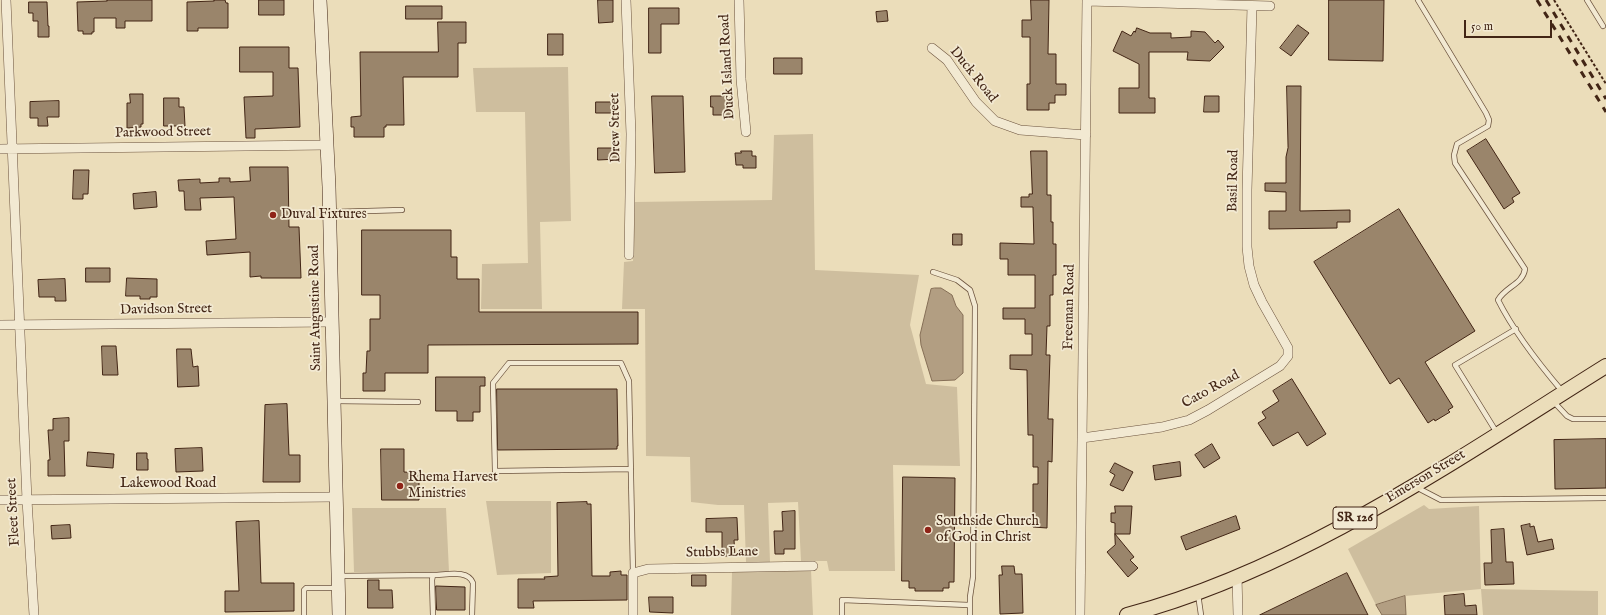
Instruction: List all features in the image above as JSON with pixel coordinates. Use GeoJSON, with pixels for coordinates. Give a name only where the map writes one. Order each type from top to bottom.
{"type":"FeatureCollection","features":[{"type":"Feature","properties":{"kind":"main road","name":"Saint Augustine Road"},"geometry":{"type":"LineString","coordinates":[[320,0],[330,212],[339,615]]}},
{"type":"Feature","properties":{"kind":"main road","name":"Emerson Street"},"geometry":{"type":"LineString","coordinates":[[1127,615],[1197,592],[1237,576],[1312,542],[1413,486],[1606,366]]}},
{"type":"Feature","properties":{"kind":"street","name":"Fleet Street"},"geometry":{"type":"LineString","coordinates":[[6,0],[27,500],[34,615]]}},
{"type":"Feature","properties":{"kind":"street","name":"Drew Street"},"geometry":{"type":"LineString","coordinates":[[626,0],[631,134],[629,255]]}},
{"type":"Feature","properties":{"kind":"street","name":"Duck Island Road"},"geometry":{"type":"LineString","coordinates":[[739,0],[740,79],[746,132]]}},
{"type":"Feature","properties":{"kind":"street"},"geometry":{"type":"LineString","coordinates":[[1087,0],[1270,6]]}},
{"type":"Feature","properties":{"kind":"street","name":"Freeman Road"},"geometry":{"type":"LineString","coordinates":[[1080,615],[1087,0]]}},
{"type":"Feature","properties":{"kind":"street","name":"Basil Road"},"geometry":{"type":"LineString","coordinates":[[1252,6],[1247,247],[1249,266],[1254,285],[1288,348]]}},
{"type":"Feature","properties":{"kind":"street","name":"Duck Road"},"geometry":{"type":"LineString","coordinates":[[932,48],[947,60],[976,102],[995,121],[1020,130],[1086,135]]}},
{"type":"Feature","properties":{"kind":"street","name":"Parkwood Street"},"geometry":{"type":"LineString","coordinates":[[0,149],[327,145]]}},
{"type":"Feature","properties":{"kind":"street","name":"Davidson Street"},"geometry":{"type":"LineString","coordinates":[[0,325],[332,322]]}},
{"type":"Feature","properties":{"kind":"street","name":"Cato Road"},"geometry":{"type":"LineString","coordinates":[[1082,438],[1162,427],[1189,420],[1280,366],[1288,356],[1288,348]]}},
{"type":"Feature","properties":{"kind":"street","name":"Lakewood Road"},"geometry":{"type":"LineString","coordinates":[[0,500],[336,497]]}},
{"type":"Feature","properties":{"kind":"street","name":"Stubbs Lane"},"geometry":{"type":"LineString","coordinates":[[633,574],[648,569],[813,566]]}},
{"type":"Feature","properties":{"kind":"street"},"geometry":{"type":"LineString","coordinates":[[633,574],[633,615]]}},
{"type":"Feature","properties":{"kind":"street"},"geometry":{"type":"LineString","coordinates":[[1237,576],[1238,615]]}},
{"type":"Feature","properties":{"kind":"lane"},"geometry":{"type":"LineString","coordinates":[[1418,0],[1489,120],[1488,126],[1457,144],[1454,155],[1455,163],[1525,269],[1524,276],[1515,285],[1501,295],[1498,300],[1506,316],[1550,377],[1567,416],[1573,419],[1605,418]]}},
{"type":"Feature","properties":{"kind":"lane"},"geometry":{"type":"LineString","coordinates":[[1587,0],[1603,26]]}},
{"type":"Feature","properties":{"kind":"lane"},"geometry":{"type":"LineString","coordinates":[[330,212],[402,210]]}},
{"type":"Feature","properties":{"kind":"lane"},"geometry":{"type":"LineString","coordinates":[[933,272],[957,280],[970,290],[975,306],[974,577],[969,605],[970,615]]}},
{"type":"Feature","properties":{"kind":"lane"},"geometry":{"type":"LineString","coordinates":[[1497,433],[1455,365],[1516,329]]}},
{"type":"Feature","properties":{"kind":"lane"},"geometry":{"type":"LineString","coordinates":[[631,469],[495,471],[493,383],[509,363],[621,363],[629,382],[631,469],[633,574]]}},
{"type":"Feature","properties":{"kind":"lane"},"geometry":{"type":"LineString","coordinates":[[334,401],[418,402]]}},
{"type":"Feature","properties":{"kind":"lane"},"geometry":{"type":"LineString","coordinates":[[1413,486],[1441,500],[1606,498]]}},
{"type":"Feature","properties":{"kind":"lane"},"geometry":{"type":"LineString","coordinates":[[304,615],[304,590],[306,588],[338,582],[466,574],[471,578],[473,583],[472,615]]}},
{"type":"Feature","properties":{"kind":"lane"},"geometry":{"type":"LineString","coordinates":[[433,575],[433,615]]}},
{"type":"Feature","properties":{"kind":"lane"},"geometry":{"type":"LineString","coordinates":[[1197,592],[1201,615]]}},
{"type":"Feature","properties":{"kind":"lane"},"geometry":{"type":"LineString","coordinates":[[842,615],[842,600],[969,605]]}},
{"type":"Feature","properties":{"kind":"path"},"geometry":{"type":"LineString","coordinates":[[1554,0],[1606,84]]}},
{"type":"Feature","properties":{"kind":"shaded area"},"geometry":{"type":"Polygon","coordinates":[[[568,67],[571,221],[540,222],[542,309],[481,309],[482,264],[528,263],[525,112],[476,112],[473,68],[568,67]]]}},
{"type":"Feature","properties":{"kind":"shaded area"},"geometry":{"type":"Polygon","coordinates":[[[813,134],[815,270],[919,275],[910,325],[926,384],[957,387],[960,466],[893,465],[895,571],[829,571],[827,561],[801,561],[798,502],[768,503],[770,562],[746,562],[744,505],[718,505],[691,502],[690,457],[646,456],[645,309],[622,309],[624,262],[633,261],[635,202],[772,200],[774,135],[813,134]]]}},
{"type":"Feature","properties":{"kind":"shaded area"},"geometry":{"type":"Polygon","coordinates":[[[941,288],[952,295],[956,306],[963,315],[963,373],[955,380],[932,381],[921,345],[920,335],[931,289],[941,288]]]}},
{"type":"Feature","properties":{"kind":"shaded area"},"geometry":{"type":"Polygon","coordinates":[[[486,501],[551,501],[551,573],[497,575],[486,501]]]}},
{"type":"Feature","properties":{"kind":"shaded area"},"geometry":{"type":"Polygon","coordinates":[[[1424,505],[1429,509],[1479,506],[1481,589],[1405,596],[1376,605],[1348,549],[1424,505]]]}},
{"type":"Feature","properties":{"kind":"shaded area"},"geometry":{"type":"Polygon","coordinates":[[[352,508],[446,508],[449,572],[354,572],[352,508]]]}},
{"type":"Feature","properties":{"kind":"shaded area"},"geometry":{"type":"Polygon","coordinates":[[[811,570],[813,615],[731,615],[732,572],[811,570]]]}},
{"type":"Feature","properties":{"kind":"shaded area"},"geometry":{"type":"Polygon","coordinates":[[[1481,589],[1598,591],[1598,615],[1483,615],[1481,589]]]}},
{"type":"Feature","properties":{"kind":"shaded area"},"geometry":{"type":"Polygon","coordinates":[[[1405,596],[1406,615],[1382,615],[1376,605],[1405,596]]]}},
{"type":"Feature","properties":{"kind":"building"},"geometry":{"type":"Polygon","coordinates":[[[152,0],[152,21],[125,21],[125,28],[116,28],[116,18],[94,18],[94,32],[92,32],[92,34],[83,34],[83,31],[78,31],[77,2],[152,0]]]}},
{"type":"Feature","properties":{"kind":"building"},"geometry":{"type":"Polygon","coordinates":[[[225,0],[226,3],[228,3],[228,28],[198,28],[198,31],[187,31],[187,2],[225,0]]]}},
{"type":"Feature","properties":{"kind":"building"},"geometry":{"type":"Polygon","coordinates":[[[259,0],[284,0],[284,15],[259,15],[259,0]]]}},
{"type":"Feature","properties":{"kind":"building"},"geometry":{"type":"Polygon","coordinates":[[[598,0],[613,0],[613,22],[599,23],[598,0]]]}},
{"type":"Feature","properties":{"kind":"building"},"geometry":{"type":"Polygon","coordinates":[[[1031,0],[1049,0],[1048,54],[1056,54],[1056,84],[1066,84],[1066,95],[1055,95],[1055,103],[1049,103],[1049,110],[1027,110],[1027,84],[1030,84],[1030,37],[1022,37],[1022,20],[1031,20],[1031,0]]]}},
{"type":"Feature","properties":{"kind":"building"},"geometry":{"type":"Polygon","coordinates":[[[1329,0],[1384,0],[1383,61],[1329,60],[1329,0]]]}},
{"type":"Feature","properties":{"kind":"building"},"geometry":{"type":"Polygon","coordinates":[[[29,2],[47,2],[49,37],[38,37],[38,21],[33,21],[33,13],[29,13],[29,2]]]}},
{"type":"Feature","properties":{"kind":"building"},"geometry":{"type":"Polygon","coordinates":[[[406,6],[442,6],[442,19],[406,19],[406,6]]]}},
{"type":"Feature","properties":{"kind":"building"},"geometry":{"type":"Polygon","coordinates":[[[649,8],[679,8],[679,24],[661,24],[661,53],[649,53],[649,8]]]}},
{"type":"Feature","properties":{"kind":"building"},"geometry":{"type":"Polygon","coordinates":[[[887,11],[888,21],[877,22],[876,12],[887,11]]]}},
{"type":"Feature","properties":{"kind":"building"},"geometry":{"type":"Polygon","coordinates":[[[438,22],[466,22],[466,43],[458,43],[458,77],[403,77],[404,125],[386,125],[386,127],[384,127],[384,137],[354,137],[354,127],[351,127],[351,117],[361,116],[360,52],[438,52],[438,22]]]}},
{"type":"Feature","properties":{"kind":"building"},"geometry":{"type":"Polygon","coordinates":[[[1298,25],[1309,33],[1291,56],[1280,48],[1298,25]]]}},
{"type":"Feature","properties":{"kind":"building"},"geometry":{"type":"Polygon","coordinates":[[[1137,28],[1150,33],[1171,33],[1171,38],[1191,37],[1191,31],[1205,32],[1215,43],[1218,40],[1224,47],[1210,61],[1187,60],[1188,52],[1149,52],[1149,98],[1155,98],[1155,113],[1119,113],[1119,88],[1139,88],[1139,64],[1113,51],[1122,31],[1131,36],[1137,28]]]}},
{"type":"Feature","properties":{"kind":"building"},"geometry":{"type":"Polygon","coordinates":[[[548,34],[563,34],[563,55],[548,55],[548,34]]]}},
{"type":"Feature","properties":{"kind":"building"},"geometry":{"type":"Polygon","coordinates":[[[240,47],[289,47],[289,68],[298,68],[300,127],[255,129],[255,138],[246,138],[244,97],[273,96],[273,72],[240,72],[240,47]]]}},
{"type":"Feature","properties":{"kind":"building"},"geometry":{"type":"Polygon","coordinates":[[[774,58],[802,58],[802,74],[774,74],[774,58]]]}},
{"type":"Feature","properties":{"kind":"building"},"geometry":{"type":"Polygon","coordinates":[[[1287,86],[1301,86],[1300,211],[1350,210],[1350,222],[1337,222],[1337,228],[1269,229],[1269,211],[1286,211],[1286,192],[1265,191],[1265,183],[1286,183],[1286,157],[1288,148],[1287,86]]]}},
{"type":"Feature","properties":{"kind":"building"},"geometry":{"type":"Polygon","coordinates":[[[130,94],[143,94],[143,124],[141,124],[141,127],[127,128],[127,103],[130,103],[130,94]]]}},
{"type":"Feature","properties":{"kind":"building"},"geometry":{"type":"Polygon","coordinates":[[[652,96],[683,96],[685,172],[655,173],[652,96]]]}},
{"type":"Feature","properties":{"kind":"building"},"geometry":{"type":"Polygon","coordinates":[[[711,96],[732,96],[732,115],[713,115],[711,96]]]}},
{"type":"Feature","properties":{"kind":"building"},"geometry":{"type":"Polygon","coordinates":[[[1205,96],[1219,96],[1219,112],[1204,112],[1205,96]]]}},
{"type":"Feature","properties":{"kind":"building"},"geometry":{"type":"Polygon","coordinates":[[[164,98],[179,98],[179,107],[184,107],[185,126],[164,126],[164,98]]]}},
{"type":"Feature","properties":{"kind":"building"},"geometry":{"type":"Polygon","coordinates":[[[59,101],[59,117],[47,117],[48,126],[38,126],[38,118],[30,118],[30,102],[59,101]]]}},
{"type":"Feature","properties":{"kind":"building"},"geometry":{"type":"Polygon","coordinates":[[[596,102],[618,102],[618,113],[596,113],[596,102]]]}},
{"type":"Feature","properties":{"kind":"building"},"geometry":{"type":"Polygon","coordinates":[[[1486,139],[1520,193],[1512,198],[1514,202],[1504,209],[1467,151],[1486,139]]]}},
{"type":"Feature","properties":{"kind":"building"},"geometry":{"type":"Polygon","coordinates":[[[598,148],[618,148],[618,159],[598,160],[598,148]]]}},
{"type":"Feature","properties":{"kind":"building"},"geometry":{"type":"Polygon","coordinates":[[[741,151],[752,151],[752,156],[756,156],[756,168],[743,168],[743,165],[736,165],[735,153],[741,153],[741,151]]]}},
{"type":"Feature","properties":{"kind":"building"},"geometry":{"type":"Polygon","coordinates":[[[1031,151],[1047,151],[1047,195],[1051,195],[1053,244],[1056,244],[1056,275],[1053,275],[1053,295],[1050,295],[1050,326],[1047,326],[1046,355],[1050,355],[1048,419],[1053,419],[1052,462],[1048,461],[1047,528],[1033,527],[1033,484],[1038,484],[1038,467],[1033,467],[1033,435],[1028,435],[1027,370],[1010,369],[1010,355],[1032,355],[1032,334],[1025,334],[1025,319],[1003,319],[1003,308],[1035,308],[1035,275],[1008,275],[1008,259],[1000,259],[1000,243],[1034,244],[1033,207],[1021,207],[1021,197],[1029,197],[1029,194],[1032,194],[1031,151]]]}},
{"type":"Feature","properties":{"kind":"building"},"geometry":{"type":"Polygon","coordinates":[[[250,167],[288,167],[289,227],[299,227],[301,278],[261,278],[261,276],[250,277],[250,252],[207,255],[206,241],[236,239],[234,197],[200,198],[201,210],[185,210],[184,191],[179,191],[178,180],[200,179],[200,183],[219,182],[219,178],[230,178],[230,182],[250,181],[250,167]]]}},
{"type":"Feature","properties":{"kind":"building"},"geometry":{"type":"Polygon","coordinates":[[[74,170],[89,170],[88,194],[83,194],[83,199],[73,199],[74,170]]]}},
{"type":"Feature","properties":{"kind":"building"},"geometry":{"type":"Polygon","coordinates":[[[156,192],[157,207],[134,209],[133,194],[156,192]]]}},
{"type":"Feature","properties":{"kind":"building"},"geometry":{"type":"Polygon","coordinates":[[[1399,209],[1475,331],[1425,362],[1453,407],[1448,410],[1450,412],[1435,421],[1434,419],[1428,423],[1399,378],[1390,384],[1314,262],[1399,209]]]}},
{"type":"Feature","properties":{"kind":"building"},"geometry":{"type":"Polygon","coordinates":[[[362,230],[451,230],[451,257],[457,257],[457,279],[479,279],[479,312],[638,312],[638,344],[428,345],[428,373],[385,373],[385,391],[363,391],[363,373],[366,373],[367,351],[370,351],[370,319],[380,319],[380,295],[362,295],[362,230]]]}},
{"type":"Feature","properties":{"kind":"building"},"geometry":{"type":"Polygon","coordinates":[[[953,234],[962,234],[962,245],[953,245],[953,234]]]}},
{"type":"Feature","properties":{"kind":"building"},"geometry":{"type":"Polygon","coordinates":[[[86,268],[110,268],[110,282],[86,282],[86,268]]]}},
{"type":"Feature","properties":{"kind":"building"},"geometry":{"type":"Polygon","coordinates":[[[127,278],[157,279],[157,297],[140,299],[140,296],[126,296],[127,278]]]}},
{"type":"Feature","properties":{"kind":"building"},"geometry":{"type":"Polygon","coordinates":[[[65,279],[66,301],[55,301],[55,297],[39,297],[38,280],[65,279]]]}},
{"type":"Feature","properties":{"kind":"building"},"geometry":{"type":"Polygon","coordinates":[[[102,346],[116,346],[118,375],[103,375],[102,346]]]}},
{"type":"Feature","properties":{"kind":"building"},"geometry":{"type":"Polygon","coordinates":[[[177,349],[191,349],[193,367],[198,366],[199,386],[178,387],[177,349]]]}},
{"type":"Feature","properties":{"kind":"building"},"geometry":{"type":"Polygon","coordinates":[[[436,377],[485,377],[485,386],[480,386],[480,412],[473,412],[473,421],[457,421],[457,411],[436,411],[436,377]]]}},
{"type":"Feature","properties":{"kind":"building"},"geometry":{"type":"Polygon","coordinates":[[[1292,379],[1326,434],[1307,446],[1298,432],[1273,446],[1258,423],[1266,418],[1262,412],[1279,401],[1273,391],[1292,379]]]}},
{"type":"Feature","properties":{"kind":"building"},"geometry":{"type":"Polygon","coordinates":[[[497,389],[617,389],[617,449],[498,450],[497,389]]]}},
{"type":"Feature","properties":{"kind":"building"},"geometry":{"type":"Polygon","coordinates":[[[287,404],[289,455],[300,455],[300,482],[263,482],[265,405],[287,404]]]}},
{"type":"Feature","properties":{"kind":"building"},"geometry":{"type":"Polygon","coordinates":[[[69,418],[69,441],[64,441],[65,476],[48,476],[48,460],[50,460],[48,430],[53,430],[53,419],[69,418]]]}},
{"type":"Feature","properties":{"kind":"building"},"geometry":{"type":"Polygon","coordinates":[[[1606,439],[1606,488],[1555,489],[1554,440],[1606,439]]]}},
{"type":"Feature","properties":{"kind":"building"},"geometry":{"type":"Polygon","coordinates":[[[1212,444],[1220,458],[1204,468],[1195,455],[1212,444]]]}},
{"type":"Feature","properties":{"kind":"building"},"geometry":{"type":"Polygon","coordinates":[[[202,448],[203,471],[176,472],[175,449],[202,448]]]}},
{"type":"Feature","properties":{"kind":"building","name":"Rhema Harvest Ministries"},"geometry":{"type":"Polygon","coordinates":[[[381,449],[404,449],[404,472],[419,473],[419,500],[382,500],[381,449]]]}},
{"type":"Feature","properties":{"kind":"building"},"geometry":{"type":"Polygon","coordinates":[[[88,452],[114,454],[113,468],[87,466],[88,452]]]}},
{"type":"Feature","properties":{"kind":"building"},"geometry":{"type":"Polygon","coordinates":[[[137,453],[147,453],[148,470],[137,470],[137,453]]]}},
{"type":"Feature","properties":{"kind":"building"},"geometry":{"type":"Polygon","coordinates":[[[1180,462],[1181,476],[1155,480],[1153,466],[1180,462]]]}},
{"type":"Feature","properties":{"kind":"building"},"geometry":{"type":"Polygon","coordinates":[[[1115,463],[1133,472],[1123,491],[1110,485],[1115,475],[1110,472],[1115,463]]]}},
{"type":"Feature","properties":{"kind":"building","name":"Southside Church of God in Christ"},"geometry":{"type":"Polygon","coordinates":[[[903,477],[955,478],[954,582],[949,582],[949,588],[943,588],[943,591],[915,591],[915,588],[909,588],[909,581],[902,581],[903,477]]]}},
{"type":"Feature","properties":{"kind":"building"},"geometry":{"type":"Polygon","coordinates":[[[587,502],[587,504],[591,504],[592,576],[610,576],[610,572],[621,571],[621,575],[627,575],[627,600],[533,601],[534,608],[518,608],[518,579],[545,579],[544,577],[558,576],[557,503],[587,502]]]}},
{"type":"Feature","properties":{"kind":"building"},"geometry":{"type":"Polygon","coordinates":[[[1115,506],[1132,506],[1130,534],[1115,534],[1115,523],[1111,522],[1111,513],[1115,513],[1115,506]]]}},
{"type":"Feature","properties":{"kind":"building"},"geometry":{"type":"Polygon","coordinates":[[[795,511],[795,549],[784,549],[784,554],[775,554],[774,531],[783,531],[782,512],[795,511]]]}},
{"type":"Feature","properties":{"kind":"building"},"geometry":{"type":"Polygon","coordinates":[[[1236,516],[1240,529],[1186,550],[1181,537],[1236,516]]]}},
{"type":"Feature","properties":{"kind":"building"},"geometry":{"type":"Polygon","coordinates":[[[737,518],[738,540],[734,540],[735,556],[724,556],[724,552],[722,552],[722,532],[706,532],[706,519],[737,518]]]}},
{"type":"Feature","properties":{"kind":"building"},"geometry":{"type":"Polygon","coordinates":[[[259,521],[261,583],[294,583],[294,611],[225,612],[225,591],[239,591],[236,522],[259,521]]]}},
{"type":"Feature","properties":{"kind":"building"},"geometry":{"type":"Polygon","coordinates":[[[1530,524],[1530,527],[1534,526],[1538,542],[1552,539],[1554,549],[1527,555],[1521,526],[1530,524]]]}},
{"type":"Feature","properties":{"kind":"building"},"geometry":{"type":"Polygon","coordinates":[[[70,525],[71,538],[52,539],[51,526],[70,525]]]}},
{"type":"Feature","properties":{"kind":"building"},"geometry":{"type":"Polygon","coordinates":[[[1504,529],[1506,562],[1513,562],[1514,584],[1485,585],[1484,563],[1492,563],[1491,530],[1504,529]]]}},
{"type":"Feature","properties":{"kind":"building"},"geometry":{"type":"Polygon","coordinates":[[[1115,534],[1134,557],[1130,560],[1138,568],[1128,577],[1107,552],[1115,545],[1115,534]]]}},
{"type":"Feature","properties":{"kind":"building"},"geometry":{"type":"Polygon","coordinates":[[[1002,566],[1014,566],[1015,574],[1022,574],[1023,613],[1000,614],[999,575],[1002,575],[1002,566]]]}},
{"type":"Feature","properties":{"kind":"building"},"geometry":{"type":"Polygon","coordinates":[[[1347,573],[1368,615],[1260,615],[1347,573]]]}},
{"type":"Feature","properties":{"kind":"building"},"geometry":{"type":"Polygon","coordinates":[[[692,575],[706,575],[706,586],[692,586],[692,575]]]}},
{"type":"Feature","properties":{"kind":"building"},"geometry":{"type":"Polygon","coordinates":[[[368,580],[379,580],[379,590],[392,590],[393,608],[368,608],[368,580]]]}},
{"type":"Feature","properties":{"kind":"building"},"geometry":{"type":"Polygon","coordinates":[[[436,586],[465,587],[465,610],[437,610],[436,586]]]}},
{"type":"Feature","properties":{"kind":"building"},"geometry":{"type":"Polygon","coordinates":[[[1464,594],[1465,606],[1476,605],[1477,615],[1445,615],[1444,596],[1464,594]]]}},
{"type":"Feature","properties":{"kind":"building"},"geometry":{"type":"Polygon","coordinates":[[[649,597],[673,597],[673,613],[650,612],[649,597]]]}},
{"type":"Feature","properties":{"kind":"railway"},"geometry":{"type":"LineString","coordinates":[[1537,0],[1606,112]]}},
{"type":"Feature","properties":{"kind":"railway"},"geometry":{"type":"LineString","coordinates":[[1546,0],[1606,99]]}},
{"type":"Feature","properties":{"kind":"place","name":"Duval Fixtures"},"geometry":{"type":"Point","coordinates":[273,215]}},
{"type":"Feature","properties":{"kind":"place","name":"Rhema Harvest Ministries"},"geometry":{"type":"Point","coordinates":[400,486]}},
{"type":"Feature","properties":{"kind":"place","name":"Southside Church of God in Christ"},"geometry":{"type":"Point","coordinates":[928,530]}}]}
